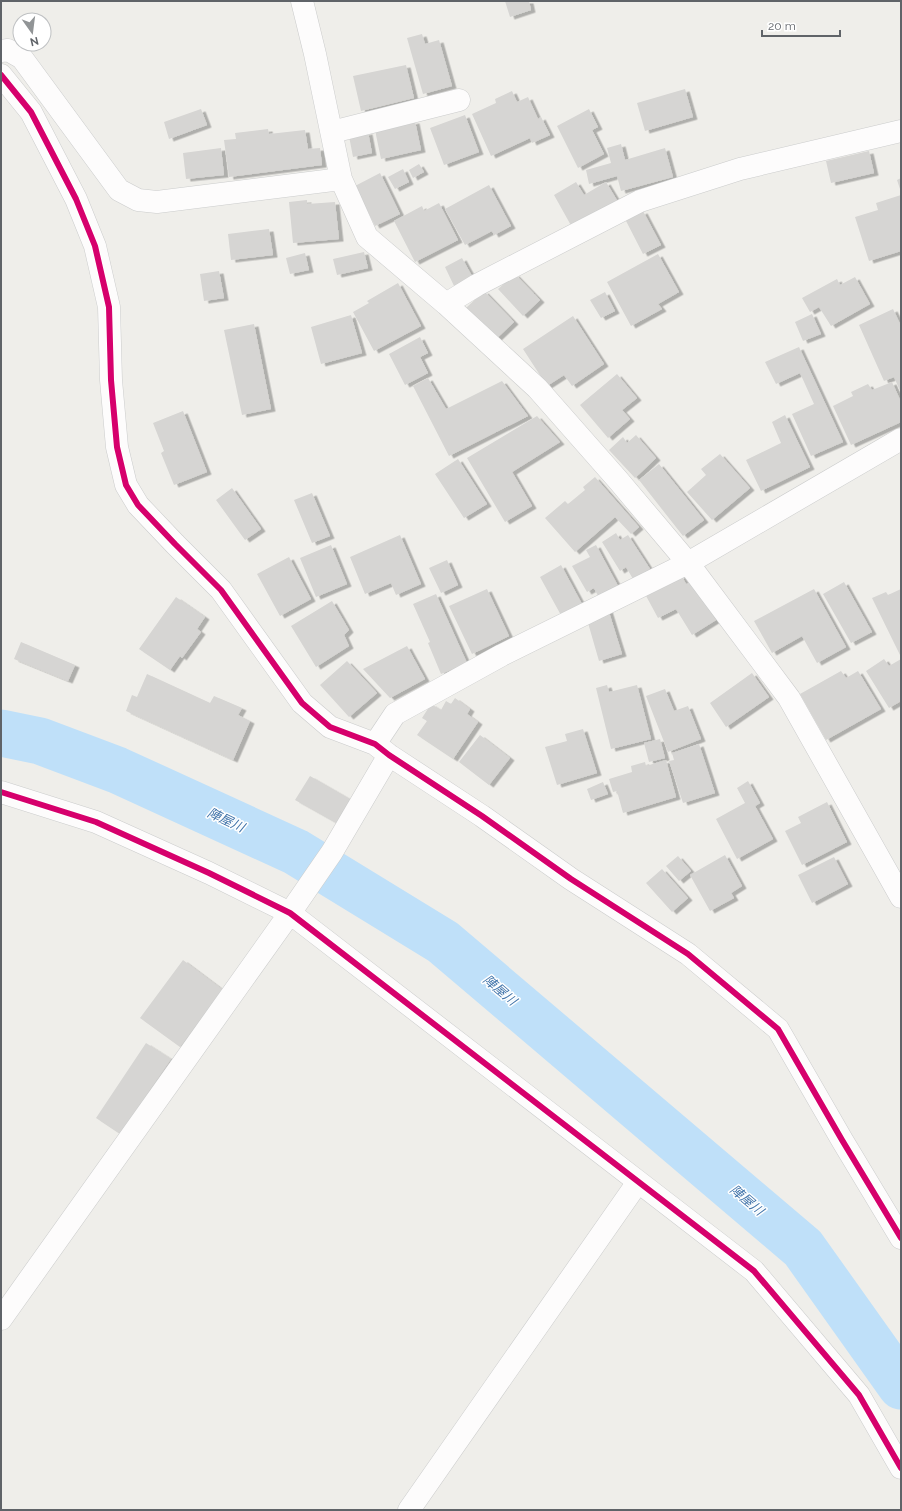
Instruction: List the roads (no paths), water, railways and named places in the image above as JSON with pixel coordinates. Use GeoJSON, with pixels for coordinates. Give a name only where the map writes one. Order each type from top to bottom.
{"type":"FeatureCollection","features":[{"type":"Feature","properties":{"kind":"street"},"geometry":{"type":"LineString","coordinates":[[302,1],[315,54],[341,179],[367,237],[446,304],[537,388],[618,480],[688,563],[789,698],[901,897]]}},
{"type":"Feature","properties":{"kind":"street"},"geometry":{"type":"LineString","coordinates":[[1,51],[8,50],[22,58],[120,190],[138,200],[157,202],[341,179]]}},
{"type":"Feature","properties":{"kind":"street"},"geometry":{"type":"LineString","coordinates":[[1,75],[31,112],[72,193],[95,246],[109,307],[111,380],[117,447],[126,484],[138,505],[221,590],[302,703],[330,727],[382,750],[482,816],[571,879],[688,954],[778,1029],[901,1238]]}},
{"type":"Feature","properties":{"kind":"street"},"geometry":{"type":"LineString","coordinates":[[332,132],[459,100]]}},
{"type":"Feature","properties":{"kind":"street"},"geometry":{"type":"LineString","coordinates":[[446,304],[477,285],[640,200],[740,170],[901,131]]}},
{"type":"Feature","properties":{"kind":"street"},"geometry":{"type":"LineString","coordinates":[[1,1319],[332,852],[382,750],[395,714],[502,655],[688,563],[901,439]]}},
{"type":"Feature","properties":{"kind":"street"},"geometry":{"type":"LineString","coordinates":[[1,792],[96,822],[209,872],[290,913],[754,1272],[859,1395],[901,1468]]}},
{"type":"Feature","properties":{"kind":"street"},"geometry":{"type":"LineString","coordinates":[[409,1510],[638,1182]]}},
{"type":"Feature","properties":{"kind":"waterway","name":"陣屋川"},"geometry":{"type":"LineString","coordinates":[[1,733],[40,741],[117,770],[296,852],[443,942],[803,1248],[901,1386]]}}]}
